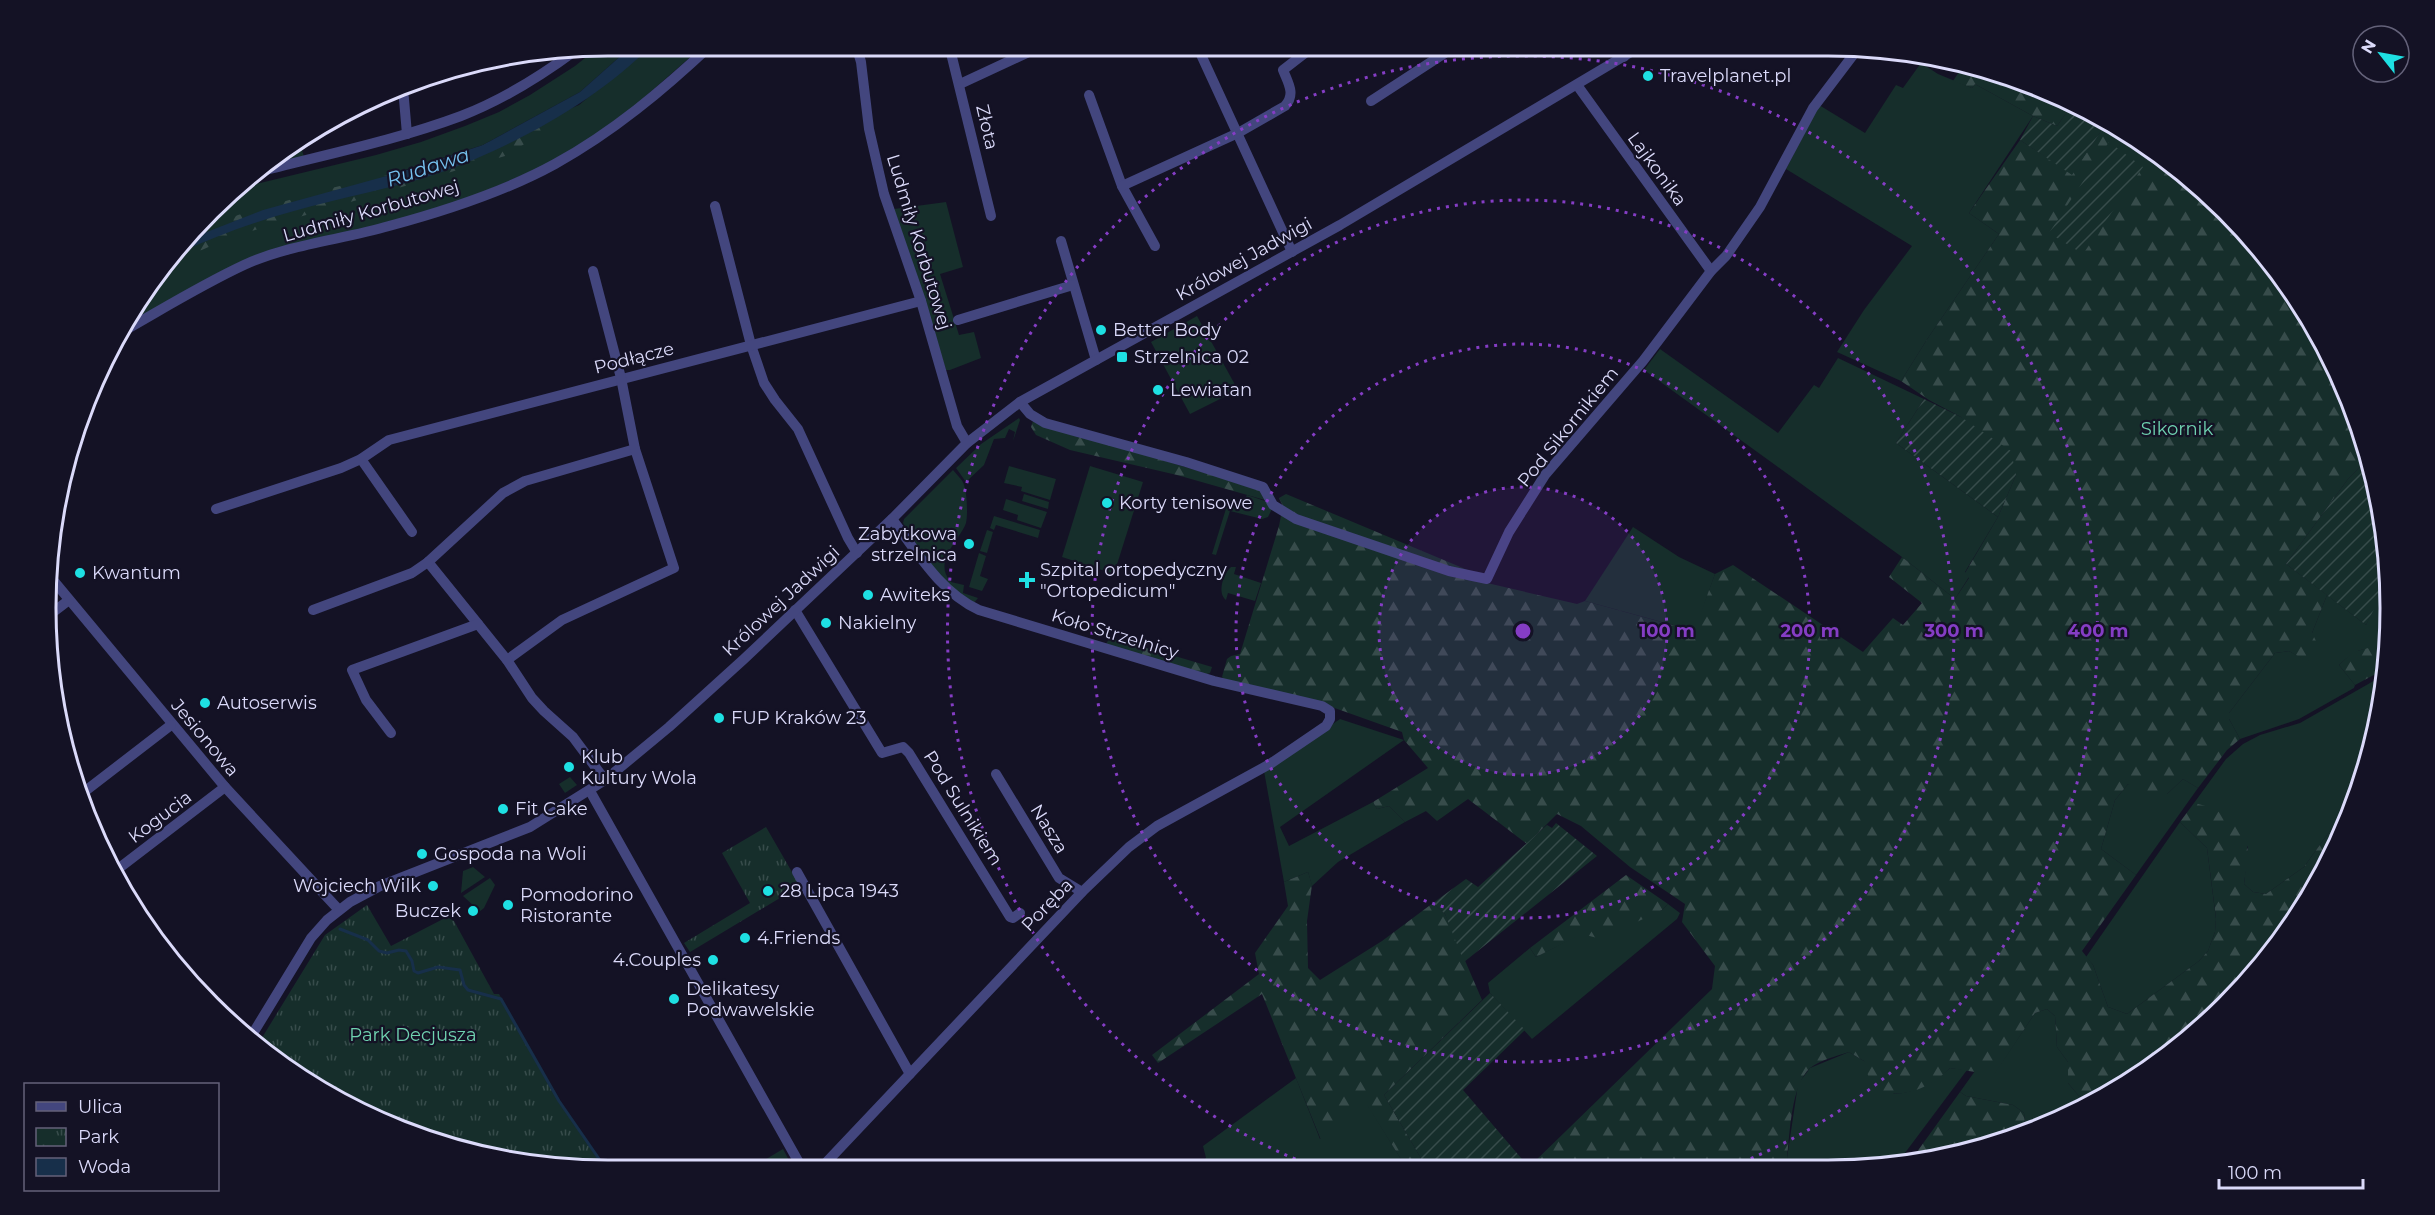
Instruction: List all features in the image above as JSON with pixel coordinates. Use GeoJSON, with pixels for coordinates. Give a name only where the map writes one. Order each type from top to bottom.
{"type":"FeatureCollection","features":[{"type":"Feature","properties":{"kind":"street","name":"Ludmiły Korbutowej"},"geometry":{"type":"LineString","coordinates":[[132,326],[245,265],[301,246],[387,227],[450,208],[554,164],[606,133],[672,81],[699,56]]}},
{"type":"Feature","properties":{"kind":"street","name":"Ludmiły Korbutowej"},"geometry":{"type":"LineString","coordinates":[[859,56],[869,129],[884,194],[921,301],[957,426],[967,443]]}},
{"type":"Feature","properties":{"kind":"street","name":"Złota"},"geometry":{"type":"LineString","coordinates":[[953,56],[992,216]]}},
{"type":"Feature","properties":{"kind":"street"},"geometry":{"type":"LineString","coordinates":[[960,84],[1020,56]]}},
{"type":"Feature","properties":{"kind":"street"},"geometry":{"type":"LineString","coordinates":[[1202,56],[1292,252]]}},
{"type":"Feature","properties":{"kind":"street"},"geometry":{"type":"LineString","coordinates":[[1122,186],[1238,133],[1288,103],[1291,92],[1283,70],[1301,56]]}},
{"type":"Feature","properties":{"kind":"street"},"geometry":{"type":"LineString","coordinates":[[1371,101],[1440,56]]}},
{"type":"Feature","properties":{"kind":"street"},"geometry":{"type":"LineString","coordinates":[[274,168],[407,134],[479,108],[544,73],[566,57]]}},
{"type":"Feature","properties":{"kind":"street","name":"Królowej Jadwigi"},"geometry":{"type":"LineString","coordinates":[[254,1031],[311,938],[339,910],[380,886],[530,827],[605,780],[669,727],[857,553],[967,443],[1020,402],[1292,252],[1624,57]]}},
{"type":"Feature","properties":{"kind":"street","name":"Pod Sikornikiem"},"geometry":{"type":"LineString","coordinates":[[1020,402],[1030,414],[1045,423],[1186,462],[1263,488],[1274,505],[1296,519],[1449,571],[1487,579],[1509,532],[1545,475],[1643,361],[1711,271],[1726,256],[1760,207],[1813,108],[1852,57]]}},
{"type":"Feature","properties":{"kind":"street","name":"Lajkonika"},"geometry":{"type":"LineString","coordinates":[[1577,85],[1623,152],[1711,271]]}},
{"type":"Feature","properties":{"kind":"street"},"geometry":{"type":"LineString","coordinates":[[404,95],[407,134]]}},
{"type":"Feature","properties":{"kind":"street"},"geometry":{"type":"LineString","coordinates":[[1089,95],[1122,186],[1155,246]]}},
{"type":"Feature","properties":{"kind":"street"},"geometry":{"type":"LineString","coordinates":[[715,206],[751,345],[764,383],[798,429],[857,553]]}},
{"type":"Feature","properties":{"kind":"street"},"geometry":{"type":"LineString","coordinates":[[1061,241],[1096,360]]}},
{"type":"Feature","properties":{"kind":"street"},"geometry":{"type":"LineString","coordinates":[[507,660],[561,620],[674,568],[636,449],[621,378],[593,271]]}},
{"type":"Feature","properties":{"kind":"street"},"geometry":{"type":"LineString","coordinates":[[958,320],[1073,285]]}},
{"type":"Feature","properties":{"kind":"street","name":"Podłącze"},"geometry":{"type":"LineString","coordinates":[[216,509],[341,468],[361,459],[389,440],[921,301]]}},
{"type":"Feature","properties":{"kind":"street"},"geometry":{"type":"LineString","coordinates":[[313,610],[412,573],[428,562],[503,493],[525,481],[636,449]]}},
{"type":"Feature","properties":{"kind":"street"},"geometry":{"type":"LineString","coordinates":[[361,459],[412,532]]}},
{"type":"Feature","properties":{"kind":"street","name":"Koło Strzelnicy"},"geometry":{"type":"LineString","coordinates":[[892,519],[945,587],[966,604],[978,610],[1214,681],[1322,706],[1330,711]]}},
{"type":"Feature","properties":{"kind":"street"},"geometry":{"type":"LineString","coordinates":[[428,562],[507,660],[532,698],[573,736],[605,780]]}},
{"type":"Feature","properties":{"kind":"street","name":"Jesionowa"},"geometry":{"type":"LineString","coordinates":[[57,585],[171,725],[339,910]]}},
{"type":"Feature","properties":{"kind":"street"},"geometry":{"type":"LineString","coordinates":[[56,610],[69,600]]}},
{"type":"Feature","properties":{"kind":"street","name":"Pod Sulnikiem"},"geometry":{"type":"LineString","coordinates":[[795,610],[882,753],[903,747],[909,753],[1010,917],[1013,918],[1020,913]]}},
{"type":"Feature","properties":{"kind":"street"},"geometry":{"type":"LineString","coordinates":[[391,733],[366,700],[352,670],[478,624]]}},
{"type":"Feature","properties":{"kind":"street","name":"Poręba"},"geometry":{"type":"LineString","coordinates":[[828,1160],[1082,892],[1129,847],[1157,826],[1270,764],[1326,726],[1330,719],[1330,711]]}},
{"type":"Feature","properties":{"kind":"street"},"geometry":{"type":"LineString","coordinates":[[87,790],[171,725]]}},
{"type":"Feature","properties":{"kind":"street","name":"Nasza"},"geometry":{"type":"LineString","coordinates":[[996,774],[1059,878],[1082,892]]}},
{"type":"Feature","properties":{"kind":"street","name":"Kogucia"},"geometry":{"type":"LineString","coordinates":[[120,867],[225,787]]}},
{"type":"Feature","properties":{"kind":"street"},"geometry":{"type":"LineString","coordinates":[[590,791],[798,1160]]}},
{"type":"Feature","properties":{"kind":"street"},"geometry":{"type":"LineString","coordinates":[[797,872],[909,1074]]}},
{"type":"Feature","properties":{"kind":"green space"},"geometry":{"type":"Polygon","coordinates":[[[621,56],[580,92],[483,145],[200,235],[253,185],[376,155],[465,126],[499,112],[587,57],[621,56]]]}},
{"type":"Feature","properties":{"kind":"green space"},"geometry":{"type":"Polygon","coordinates":[[[638,56],[691,56],[639,102],[569,155],[476,195],[419,215],[244,262],[135,322],[187,251],[379,189],[579,105],[638,56]]]}},
{"type":"Feature","properties":{"kind":"green space"},"geometry":{"type":"Polygon","coordinates":[[[1922,64],[1938,74],[1972,88],[1975,84],[2033,116],[1969,213],[1999,234],[1901,381],[1837,352],[1864,310],[1912,246],[1786,169],[1819,105],[1865,133],[1896,85],[1903,88],[1922,64]]]}},
{"type":"Feature","properties":{"kind":"green space"},"geometry":{"type":"Polygon","coordinates":[[[1959,72],[1970,74],[2005,85],[2068,110],[2057,126],[2033,116],[1975,84],[1972,88],[1953,81],[1959,72]]]}},
{"type":"Feature","properties":{"kind":"green space"},"geometry":{"type":"Polygon","coordinates":[[[562,104],[571,115],[505,156],[444,174],[442,164],[562,104]]]}},
{"type":"Feature","properties":{"kind":"green space"},"geometry":{"type":"Polygon","coordinates":[[[2068,110],[2103,128],[2072,175],[2020,140],[2033,116],[2057,126],[2068,110]]]}},
{"type":"Feature","properties":{"kind":"green space","name":"Sikornik"},"geometry":{"type":"Polygon","coordinates":[[[2103,128],[2164,170],[2218,217],[2265,271],[2306,332],[2337,396],[2361,466],[2348,479],[2286,564],[2327,595],[2312,633],[2316,641],[2308,662],[2289,651],[2275,653],[2229,713],[2229,719],[2240,739],[2227,750],[2198,788],[2183,779],[2167,794],[2147,797],[2128,784],[2115,800],[2101,849],[2136,875],[2082,951],[2093,965],[2108,1007],[2127,1014],[2199,961],[2208,951],[2215,932],[2216,918],[2207,848],[2180,822],[2194,803],[2226,816],[2239,829],[2248,850],[2244,884],[2253,892],[2266,894],[2304,867],[2335,824],[2306,884],[2265,944],[2218,998],[2164,1045],[2104,1086],[2083,1097],[2068,1083],[2068,1062],[2057,1047],[2055,1016],[2047,1009],[2035,1013],[1994,1075],[1950,1068],[1938,1079],[1921,1088],[1894,1094],[1877,1089],[1871,1083],[1864,1061],[1849,1052],[1814,1065],[1804,1076],[1795,1097],[1788,1160],[1536,1160],[1712,989],[1715,966],[1682,922],[1685,904],[1630,867],[1581,826],[1557,814],[1527,844],[1468,799],[1437,821],[1426,811],[1405,822],[1389,806],[1377,809],[1373,802],[1428,768],[1404,740],[1402,732],[1329,706],[1227,683],[1222,677],[1227,659],[1240,654],[1279,526],[1283,506],[1279,498],[1286,494],[1470,571],[1474,580],[1577,604],[1585,601],[1694,631],[1715,574],[1733,565],[1863,652],[1893,618],[1903,625],[1922,603],[1889,577],[1902,557],[1955,599],[1969,578],[1965,573],[1998,517],[2016,475],[1961,417],[1929,400],[1901,381],[1999,234],[1969,213],[2020,140],[2072,174],[2103,128]]]}},
{"type":"Feature","properties":{"kind":"green space"},"geometry":{"type":"Polygon","coordinates":[[[2109,142],[2143,167],[2083,254],[2049,233],[2109,142]]]}},
{"type":"Feature","properties":{"kind":"green space"},"geometry":{"type":"Polygon","coordinates":[[[302,149],[304,157],[282,162],[302,149]]]}},
{"type":"Feature","properties":{"kind":"green space"},"geometry":{"type":"Polygon","coordinates":[[[422,167],[422,181],[231,237],[179,260],[205,230],[238,215],[327,189],[422,167]]]}},
{"type":"Feature","properties":{"kind":"green space"},"geometry":{"type":"Polygon","coordinates":[[[946,202],[963,267],[940,274],[959,335],[974,332],[981,358],[950,370],[946,370],[894,209],[946,202]]]}},
{"type":"Feature","properties":{"kind":"green space"},"geometry":{"type":"Polygon","coordinates":[[[1197,316],[1238,390],[1190,414],[1151,342],[1197,316]]]}},
{"type":"Feature","properties":{"kind":"green space"},"geometry":{"type":"Polygon","coordinates":[[[1660,349],[1778,433],[1814,385],[1819,388],[1838,358],[1924,399],[1896,443],[1998,517],[1965,572],[1969,577],[1955,599],[1902,557],[1644,370],[1660,349]]]}},
{"type":"Feature","properties":{"kind":"green space"},"geometry":{"type":"Polygon","coordinates":[[[1924,399],[1961,417],[2011,451],[2016,475],[1998,517],[1896,443],[1924,399]]]}},
{"type":"Feature","properties":{"kind":"green space"},"geometry":{"type":"Polygon","coordinates":[[[1019,418],[1013,441],[1015,432],[1009,429],[1005,438],[994,439],[984,465],[966,482],[956,468],[981,444],[1019,418]]]}},
{"type":"Feature","properties":{"kind":"green space"},"geometry":{"type":"Polygon","coordinates":[[[1033,421],[1261,490],[1265,500],[1177,475],[1070,450],[1036,435],[1031,427],[1033,421]]]}},
{"type":"Feature","properties":{"kind":"green space"},"geometry":{"type":"Polygon","coordinates":[[[1009,466],[1056,479],[1050,500],[1021,491],[1022,487],[1004,483],[1009,466]]]}},
{"type":"Feature","properties":{"kind":"green space","name":"Korty tenisowe"},"geometry":{"type":"Polygon","coordinates":[[[1090,466],[1143,482],[1114,574],[1062,557],[1090,466]]]}},
{"type":"Feature","properties":{"kind":"green space"},"geometry":{"type":"Polygon","coordinates":[[[2361,466],[2375,535],[2379,598],[2366,625],[2286,564],[2348,479],[2361,466]]]}},
{"type":"Feature","properties":{"kind":"green space"},"geometry":{"type":"Polygon","coordinates":[[[953,470],[965,489],[967,519],[963,530],[949,551],[944,567],[951,582],[964,585],[963,593],[978,598],[973,604],[946,583],[928,564],[920,554],[915,535],[909,532],[903,523],[904,519],[953,470]]]}},
{"type":"Feature","properties":{"kind":"green space"},"geometry":{"type":"Polygon","coordinates":[[[1024,494],[1049,502],[1048,509],[1022,501],[1024,494]]]}},
{"type":"Feature","properties":{"kind":"green space"},"geometry":{"type":"Polygon","coordinates":[[[1247,495],[1265,501],[1272,509],[1268,517],[1262,519],[1230,511],[1216,555],[1212,554],[1229,499],[1243,501],[1247,495]]]}},
{"type":"Feature","properties":{"kind":"green space"},"geometry":{"type":"Polygon","coordinates":[[[1006,499],[1047,512],[1041,528],[1017,520],[1018,515],[1003,510],[1006,499]]]}},
{"type":"Feature","properties":{"kind":"green space"},"geometry":{"type":"Polygon","coordinates":[[[994,516],[1040,530],[1038,538],[996,525],[994,530],[990,528],[994,516]]]}},
{"type":"Feature","properties":{"kind":"green space"},"geometry":{"type":"Polygon","coordinates":[[[1633,527],[1679,557],[1715,574],[1695,631],[1585,601],[1633,527]]]}},
{"type":"Feature","properties":{"kind":"green space"},"geometry":{"type":"Polygon","coordinates":[[[987,530],[993,532],[987,553],[980,551],[987,530]]]}},
{"type":"Feature","properties":{"kind":"green space"},"geometry":{"type":"Polygon","coordinates":[[[979,553],[986,556],[980,576],[988,579],[982,591],[969,587],[979,553]]]}},
{"type":"Feature","properties":{"kind":"green space"},"geometry":{"type":"Polygon","coordinates":[[[1231,567],[1236,567],[1234,574],[1261,583],[1255,601],[1228,593],[1226,600],[1223,597],[1222,584],[1231,567]]]}},
{"type":"Feature","properties":{"kind":"green space"},"geometry":{"type":"Polygon","coordinates":[[[2327,595],[2366,625],[2379,595],[2378,650],[2361,650],[2350,655],[2339,665],[2355,685],[2354,688],[2299,719],[2240,739],[2229,719],[2229,713],[2275,653],[2289,651],[2308,661],[2312,633],[2327,595]]]}},
{"type":"Feature","properties":{"kind":"green space"},"geometry":{"type":"Polygon","coordinates":[[[1110,637],[1212,667],[1210,673],[1201,676],[1105,646],[1110,637]]]}},
{"type":"Feature","properties":{"kind":"green space"},"geometry":{"type":"Polygon","coordinates":[[[2372,647],[2378,649],[2375,674],[2355,685],[2339,665],[2353,652],[2372,647]]]}},
{"type":"Feature","properties":{"kind":"green space"},"geometry":{"type":"Polygon","coordinates":[[[2375,680],[2361,750],[2335,824],[2304,867],[2266,894],[2253,892],[2244,884],[2248,847],[2194,803],[2226,759],[2243,744],[2260,735],[2300,723],[2375,680]]]}},
{"type":"Feature","properties":{"kind":"green space"},"geometry":{"type":"Polygon","coordinates":[[[1340,719],[1404,740],[1280,827],[1289,846],[1373,802],[1377,809],[1389,806],[1405,822],[1338,862],[1312,886],[1308,872],[1284,882],[1264,771],[1340,719]]]}},
{"type":"Feature","properties":{"kind":"green space"},"geometry":{"type":"Polygon","coordinates":[[[570,777],[577,785],[565,793],[559,784],[570,777]]]}},
{"type":"Feature","properties":{"kind":"green space"},"geometry":{"type":"Polygon","coordinates":[[[2183,779],[2198,788],[2136,875],[2101,849],[2115,800],[2128,784],[2167,794],[2183,779]]]}},
{"type":"Feature","properties":{"kind":"green space"},"geometry":{"type":"Polygon","coordinates":[[[2180,822],[2207,848],[2216,919],[2215,932],[2208,951],[2199,961],[2127,1014],[2108,1007],[2093,965],[2086,957],[2180,822]]]}},
{"type":"Feature","properties":{"kind":"green space"},"geometry":{"type":"Polygon","coordinates":[[[1556,823],[1597,856],[1464,962],[1445,914],[1433,903],[1466,879],[1478,887],[1547,825],[1552,828],[1556,823]]]}},
{"type":"Feature","properties":{"kind":"green space"},"geometry":{"type":"Polygon","coordinates":[[[766,827],[800,886],[690,952],[684,943],[750,903],[722,853],[766,827]]]}},
{"type":"Feature","properties":{"kind":"green space"},"geometry":{"type":"Polygon","coordinates":[[[473,867],[485,877],[461,893],[463,871],[473,867]]]}},
{"type":"Feature","properties":{"kind":"green space"},"geometry":{"type":"Polygon","coordinates":[[[1308,872],[1312,885],[1307,921],[1308,968],[1320,980],[1382,941],[1433,903],[1445,914],[1482,1000],[1384,1095],[1422,1160],[1402,1160],[1367,1105],[1321,1140],[1262,994],[1158,1063],[1152,1055],[1259,974],[1255,953],[1288,906],[1284,882],[1308,872]]]}},
{"type":"Feature","properties":{"kind":"green space"},"geometry":{"type":"Polygon","coordinates":[[[1626,875],[1668,904],[1662,910],[1601,939],[1582,934],[1536,957],[1530,948],[1626,875]]]}},
{"type":"Feature","properties":{"kind":"green space"},"geometry":{"type":"Polygon","coordinates":[[[490,878],[495,885],[484,908],[479,912],[476,906],[463,896],[490,878]]]}},
{"type":"Feature","properties":{"kind":"green space"},"geometry":{"type":"Polygon","coordinates":[[[1668,904],[1680,913],[1677,919],[1532,1039],[1490,993],[1488,983],[1530,948],[1536,957],[1582,933],[1662,910],[1668,904]]]}},
{"type":"Feature","properties":{"kind":"green space","name":"Park Decjusza"},"geometry":{"type":"Polygon","coordinates":[[[367,905],[391,946],[447,917],[454,921],[494,994],[499,994],[552,1089],[599,1159],[535,1155],[500,1149],[430,1130],[363,1103],[331,1086],[262,1038],[325,935],[367,905]]]}},
{"type":"Feature","properties":{"kind":"green space"},"geometry":{"type":"Polygon","coordinates":[[[1490,993],[1525,1030],[1463,1090],[1523,1160],[1422,1160],[1384,1095],[1490,993]]]}},
{"type":"Feature","properties":{"kind":"green space"},"geometry":{"type":"Polygon","coordinates":[[[2047,1009],[2055,1016],[2057,1047],[2068,1062],[2068,1083],[2083,1097],[2025,1122],[2024,1113],[2013,1105],[1966,1096],[1960,1092],[1975,1071],[1994,1074],[2035,1013],[2047,1009]]]}},
{"type":"Feature","properties":{"kind":"green space"},"geometry":{"type":"Polygon","coordinates":[[[1849,1052],[1864,1061],[1894,1094],[1925,1086],[1950,1068],[1967,1070],[1904,1154],[1828,1160],[1788,1160],[1798,1084],[1810,1068],[1849,1052]]]}},
{"type":"Feature","properties":{"kind":"green space"},"geometry":{"type":"Polygon","coordinates":[[[1296,1078],[1320,1139],[1367,1104],[1402,1160],[1204,1160],[1206,1158],[1203,1146],[1296,1078]]]}},
{"type":"Feature","properties":{"kind":"green space"},"geometry":{"type":"Polygon","coordinates":[[[1960,1092],[1966,1096],[2013,1105],[2024,1113],[2025,1122],[2005,1130],[1970,1141],[1917,1152],[1960,1092]]]}},
{"type":"Feature","properties":{"kind":"green space"},"geometry":{"type":"Polygon","coordinates":[[[783,1149],[789,1160],[765,1160],[783,1149]]]}},
{"type":"Feature","properties":{"kind":"water","name":"Rudawa"},"geometry":{"type":"Polygon","coordinates":[[[621,56],[639,56],[607,84],[580,103],[524,136],[466,163],[421,179],[264,220],[188,249],[201,234],[263,210],[401,172],[483,145],[580,92],[621,56]]]}},
{"type":"Feature","properties":{"kind":"waterway"},"geometry":{"type":"LineString","coordinates":[[340,929],[368,940],[379,951],[387,953],[406,951],[412,961],[414,971],[418,973],[438,967],[460,970],[464,985],[468,990],[501,999],[559,1101],[599,1160]]}},
{"type":"Feature","properties":{"kind":"place","name":"Travelplanet.pl"},"geometry":{"type":"Point","coordinates":[1648,76]}},
{"type":"Feature","properties":{"kind":"place","name":"Better Body"},"geometry":{"type":"Point","coordinates":[1101,330]}},
{"type":"Feature","properties":{"kind":"place","name":"Strzelnica 02"},"geometry":{"type":"Point","coordinates":[1122,357]}},
{"type":"Feature","properties":{"kind":"place","name":"Lewiatan"},"geometry":{"type":"Point","coordinates":[1158,390]}},
{"type":"Feature","properties":{"kind":"place","name":"Korty tenisowe"},"geometry":{"type":"Point","coordinates":[1107,503]}},
{"type":"Feature","properties":{"kind":"place","name":"Zabytkowa strzelnica"},"geometry":{"type":"Point","coordinates":[969,544]}},
{"type":"Feature","properties":{"kind":"place","name":"Kwantum"},"geometry":{"type":"Point","coordinates":[80,573]}},
{"type":"Feature","properties":{"kind":"place","name":"Szpital ortopedyczny \"Ortopedicum\""},"geometry":{"type":"Point","coordinates":[1027,580]}},
{"type":"Feature","properties":{"kind":"place","name":"Awiteks"},"geometry":{"type":"Point","coordinates":[868,595]}},
{"type":"Feature","properties":{"kind":"place","name":"Nakielny"},"geometry":{"type":"Point","coordinates":[826,623]}},
{"type":"Feature","properties":{"kind":"place","name":"Autoserwis"},"geometry":{"type":"Point","coordinates":[205,703]}},
{"type":"Feature","properties":{"kind":"place","name":"FUP Kraków 23"},"geometry":{"type":"Point","coordinates":[719,718]}},
{"type":"Feature","properties":{"kind":"place","name":"Klub Kultury Wola"},"geometry":{"type":"Point","coordinates":[569,767]}},
{"type":"Feature","properties":{"kind":"place","name":"Fit Cake"},"geometry":{"type":"Point","coordinates":[503,809]}},
{"type":"Feature","properties":{"kind":"place","name":"Gospoda na Woli"},"geometry":{"type":"Point","coordinates":[422,854]}},
{"type":"Feature","properties":{"kind":"place","name":"Wojciech Wilk"},"geometry":{"type":"Point","coordinates":[433,886]}},
{"type":"Feature","properties":{"kind":"place","name":"28 Lipca 1943"},"geometry":{"type":"Point","coordinates":[768,891]}},
{"type":"Feature","properties":{"kind":"place","name":"Pomodorino Ristorante"},"geometry":{"type":"Point","coordinates":[508,905]}},
{"type":"Feature","properties":{"kind":"place","name":"Buczek"},"geometry":{"type":"Point","coordinates":[473,911]}},
{"type":"Feature","properties":{"kind":"place","name":"4.Friends"},"geometry":{"type":"Point","coordinates":[745,938]}},
{"type":"Feature","properties":{"kind":"place","name":"4.Couples"},"geometry":{"type":"Point","coordinates":[713,960]}},
{"type":"Feature","properties":{"kind":"place","name":"Delikatesy Podwawelskie"},"geometry":{"type":"Point","coordinates":[674,999]}}]}
